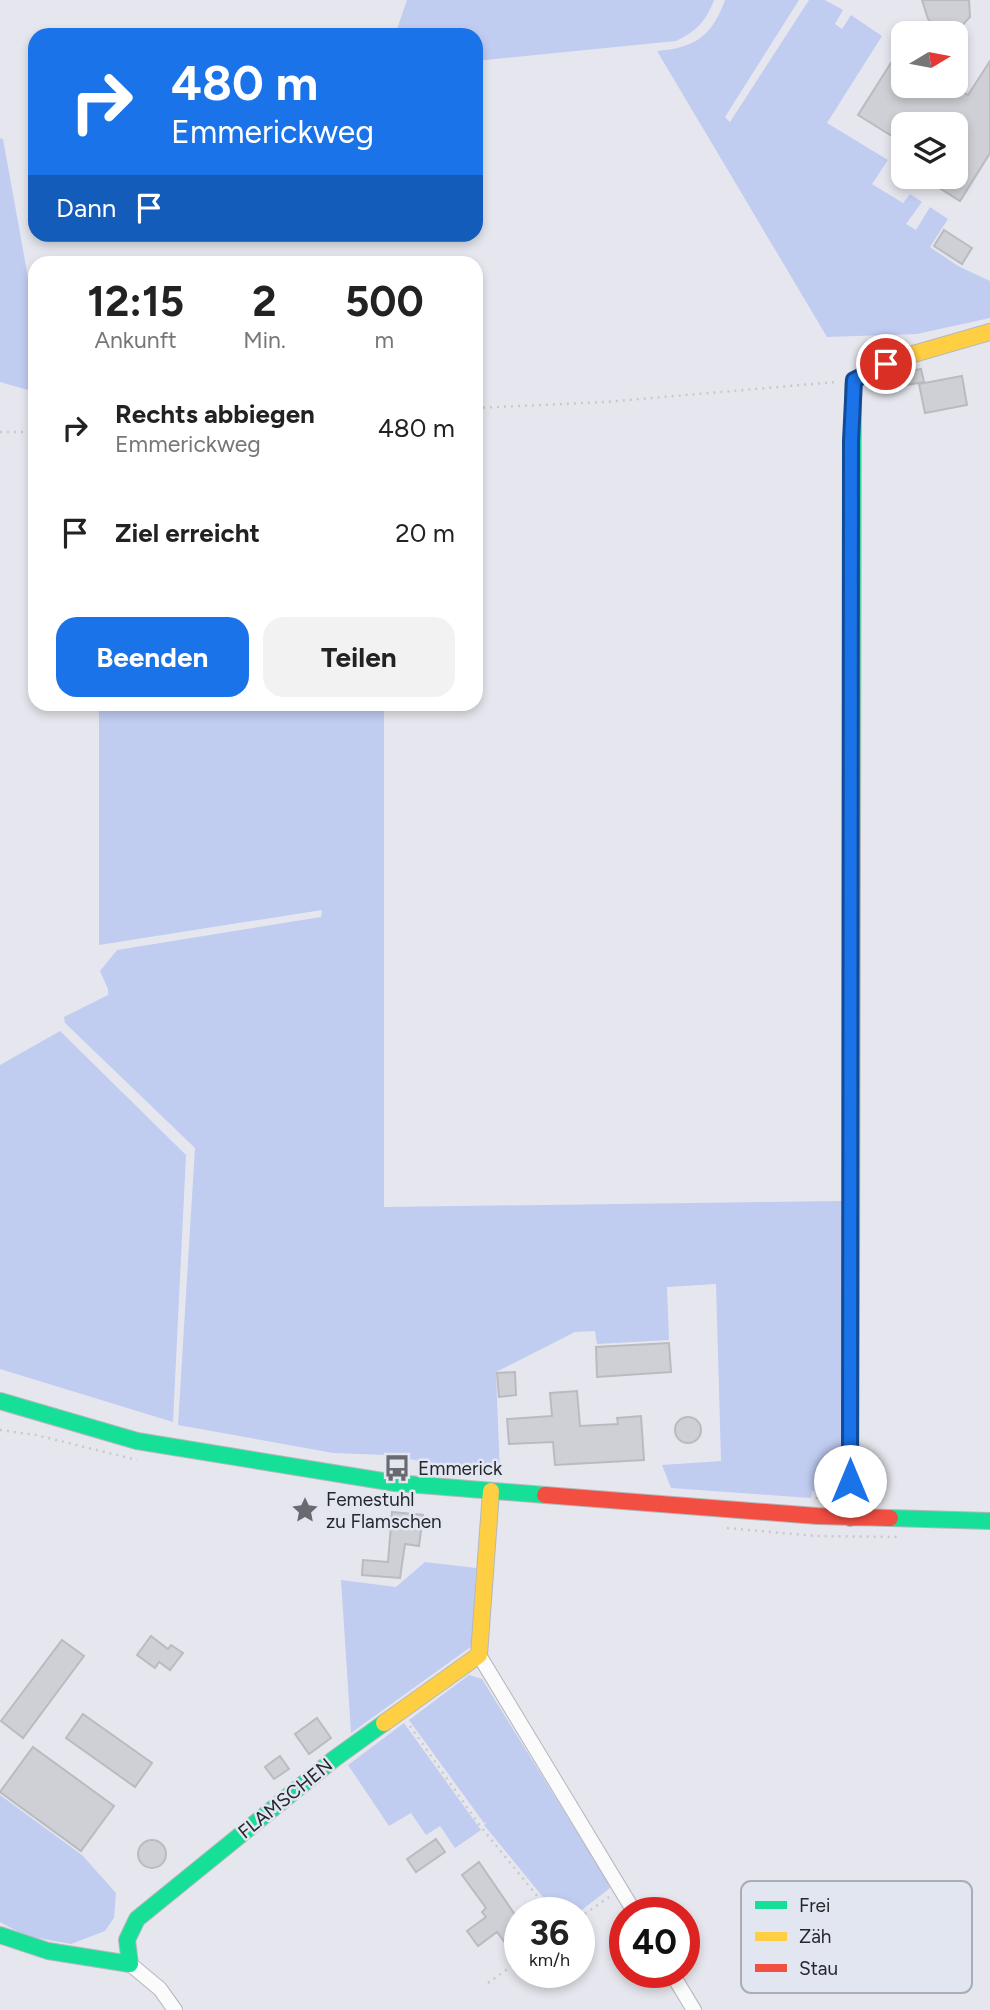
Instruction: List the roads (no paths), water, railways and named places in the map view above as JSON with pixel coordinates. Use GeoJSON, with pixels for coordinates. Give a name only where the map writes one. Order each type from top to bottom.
{"type":"FeatureCollection","features":[{"type":"Feature","properties":{"kind":"street"},"geometry":{"type":"LineString","coordinates":[[849,1518],[851,441],[854,380],[886,364],[990,332]]}},
{"type":"Feature","properties":{"kind":"street"},"geometry":{"type":"LineString","coordinates":[[0,1401],[137,1441],[396,1483],[849,1518],[990,1521]]}},
{"type":"Feature","properties":{"kind":"street"},"geometry":{"type":"LineString","coordinates":[[491,1491],[479,1655],[625,1897]]}},
{"type":"Feature","properties":{"kind":"street","name":"FLAMSCHEN"},"geometry":{"type":"LineString","coordinates":[[130,1964],[126,1947],[127,1930],[137,1919],[334,1759],[479,1655]]}},
{"type":"Feature","properties":{"kind":"street"},"geometry":{"type":"LineString","coordinates":[[0,1935],[48,1951],[130,1964],[160,1989],[175,2010]]}},
{"type":"Feature","properties":{"kind":"street"},"geometry":{"type":"LineString","coordinates":[[681,1988],[694,2010]]}},
{"type":"Feature","properties":{"kind":"place","name":"Emmerick"},"geometry":{"type":"Point","coordinates":[397,1468]}},
{"type":"Feature","properties":{"kind":"place","name":"Femestuhl zu Flamschen"},"geometry":{"type":"Point","coordinates":[305,1510]}}]}
